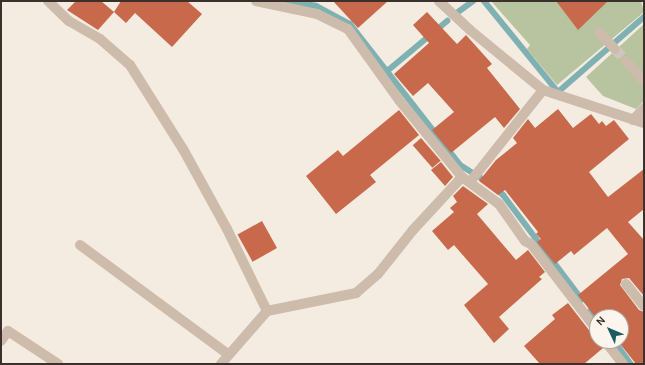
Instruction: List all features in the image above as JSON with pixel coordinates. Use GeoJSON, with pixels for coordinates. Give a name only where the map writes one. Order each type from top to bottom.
{"type":"FeatureCollection","features":[{"type":"Feature","properties":{"kind":"street"},"geometry":{"type":"LineString","coordinates":[[48,1],[69,21],[100,39],[130,65],[157,104],[187,156],[227,229],[267,311]]}},
{"type":"Feature","properties":{"kind":"street"},"geometry":{"type":"LineString","coordinates":[[256,1],[317,14],[348,29],[399,100],[471,177],[499,204],[525,242],[531,244],[589,320]]}},
{"type":"Feature","properties":{"kind":"street"},"geometry":{"type":"LineString","coordinates":[[439,1],[470,30],[543,90],[644,123]]}},
{"type":"Feature","properties":{"kind":"street"},"geometry":{"type":"LineString","coordinates":[[599,32],[613,47]]}},
{"type":"Feature","properties":{"kind":"street"},"geometry":{"type":"LineString","coordinates":[[626,61],[644,81]]}},
{"type":"Feature","properties":{"kind":"street"},"geometry":{"type":"LineString","coordinates":[[221,364],[228,354],[267,311],[356,293],[378,274],[413,230],[471,177],[543,90]]}},
{"type":"Feature","properties":{"kind":"street"},"geometry":{"type":"LineString","coordinates":[[633,120],[644,108]]}},
{"type":"Feature","properties":{"kind":"street"},"geometry":{"type":"LineString","coordinates":[[80,245],[228,354]]}},
{"type":"Feature","properties":{"kind":"street"},"geometry":{"type":"LineString","coordinates":[[626,284],[644,306]]}},
{"type":"Feature","properties":{"kind":"street"},"geometry":{"type":"LineString","coordinates":[[1,341],[8,331],[58,364]]}},
{"type":"Feature","properties":{"kind":"street"},"geometry":{"type":"LineString","coordinates":[[612,349],[624,364]]}},
{"type":"Feature","properties":{"kind":"green space"},"geometry":{"type":"Polygon","coordinates":[[[491,1],[641,1],[644,12],[557,85],[527,49],[530,45],[491,1]]]}},
{"type":"Feature","properties":{"kind":"green space"},"geometry":{"type":"Polygon","coordinates":[[[644,24],[644,101],[636,109],[603,96],[586,77],[644,24]]]}},
{"type":"Feature","properties":{"kind":"building"},"geometry":{"type":"Polygon","coordinates":[[[76,1],[101,1],[114,12],[98,30],[67,10],[76,1]]]}},
{"type":"Feature","properties":{"kind":"building"},"geometry":{"type":"Polygon","coordinates":[[[121,1],[187,1],[202,14],[172,47],[135,13],[126,23],[114,12],[121,1]]]}},
{"type":"Feature","properties":{"kind":"building"},"geometry":{"type":"Polygon","coordinates":[[[333,1],[388,1],[358,28],[333,1]]]}},
{"type":"Feature","properties":{"kind":"building"},"geometry":{"type":"Polygon","coordinates":[[[556,1],[608,1],[578,30],[556,1]]]}},
{"type":"Feature","properties":{"kind":"building"},"geometry":{"type":"Polygon","coordinates":[[[427,12],[457,44],[466,35],[492,64],[487,68],[520,109],[504,128],[495,117],[451,153],[432,130],[454,112],[428,83],[413,96],[394,74],[429,43],[413,25],[427,12]]]}},
{"type":"Feature","properties":{"kind":"building"},"geometry":{"type":"Polygon","coordinates":[[[558,109],[573,128],[591,114],[599,124],[602,121],[606,126],[614,120],[629,139],[589,172],[608,197],[644,169],[644,209],[628,222],[644,240],[644,296],[629,278],[622,279],[620,285],[639,310],[644,312],[644,364],[636,364],[624,349],[629,349],[629,309],[589,309],[578,295],[628,254],[607,228],[574,255],[571,251],[555,264],[537,242],[541,239],[536,234],[538,232],[505,190],[498,195],[479,181],[496,160],[517,143],[513,138],[528,119],[535,128],[558,109]]]}},
{"type":"Feature","properties":{"kind":"building"},"geometry":{"type":"Polygon","coordinates":[[[399,110],[419,135],[370,175],[376,182],[336,214],[306,176],[338,150],[343,156],[399,110]]]}},
{"type":"Feature","properties":{"kind":"building"},"geometry":{"type":"Polygon","coordinates":[[[421,138],[441,161],[432,168],[413,145],[421,138]]]}},
{"type":"Feature","properties":{"kind":"building"},"geometry":{"type":"Polygon","coordinates":[[[441,162],[453,177],[445,186],[431,170],[441,162]]]}},
{"type":"Feature","properties":{"kind":"building"},"geometry":{"type":"Polygon","coordinates":[[[463,186],[488,204],[477,214],[516,260],[528,250],[545,272],[539,277],[542,279],[499,317],[509,329],[494,343],[464,305],[488,284],[454,245],[448,250],[432,231],[454,212],[450,208],[457,202],[453,196],[463,186]]]}},
{"type":"Feature","properties":{"kind":"building"},"geometry":{"type":"Polygon","coordinates":[[[262,221],[277,248],[253,262],[238,235],[262,221]]]}},
{"type":"Feature","properties":{"kind":"building"},"geometry":{"type":"Polygon","coordinates":[[[568,303],[589,330],[589,349],[602,349],[584,364],[540,364],[524,346],[555,319],[552,315],[568,303]]]}},
{"type":"Feature","properties":{"kind":"waterway"},"geometry":{"type":"LineString","coordinates":[[286,1],[316,6],[350,24],[460,165],[487,182]]}},
{"type":"Feature","properties":{"kind":"waterway"},"geometry":{"type":"LineString","coordinates":[[458,12],[473,1]]}},
{"type":"Feature","properties":{"kind":"waterway"},"geometry":{"type":"LineString","coordinates":[[484,1],[558,92],[644,17]]}},
{"type":"Feature","properties":{"kind":"waterway"},"geometry":{"type":"LineString","coordinates":[[386,72],[447,21]]}},
{"type":"Feature","properties":{"kind":"waterway"},"geometry":{"type":"LineString","coordinates":[[495,188],[503,195],[582,300]]}},
{"type":"Feature","properties":{"kind":"waterway"},"geometry":{"type":"LineString","coordinates":[[620,349],[631,364]]}},
{"type":"Feature","properties":{"kind":"tunnel"},"geometry":{"type":"LineString","coordinates":[[615,49],[626,61]]}}]}
